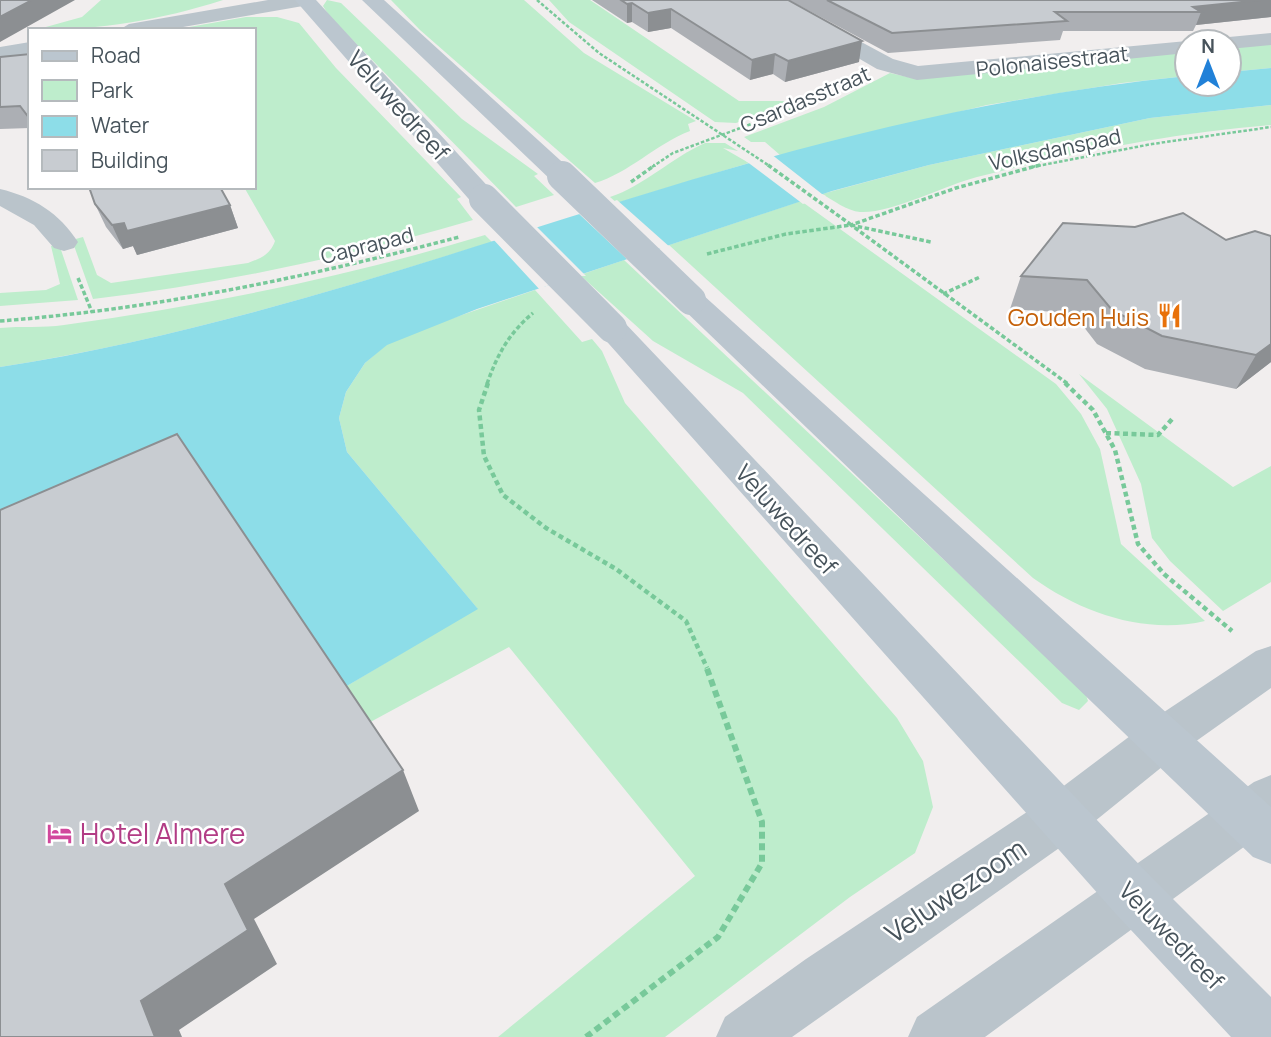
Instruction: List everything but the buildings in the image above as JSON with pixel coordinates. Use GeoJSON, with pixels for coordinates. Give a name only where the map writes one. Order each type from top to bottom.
{"type":"FeatureCollection","features":[{"type":"Feature","properties":{"kind":"main road","name":"Veluwedreef"},"geometry":{"type":"LineString","coordinates":[[304,0],[484,199],[612,328],[1134,896],[1269,1037]]}},
{"type":"Feature","properties":{"kind":"main road"},"geometry":{"type":"LineString","coordinates":[[372,0],[1162,739],[1263,818]]}},
{"type":"Feature","properties":{"kind":"street"},"geometry":{"type":"LineString","coordinates":[[185,19],[237,0]]}},
{"type":"Feature","properties":{"kind":"street"},"geometry":{"type":"LineString","coordinates":[[139,28],[304,0]]}},
{"type":"Feature","properties":{"kind":"street","name":"Csardasstraat"},"geometry":{"type":"LineString","coordinates":[[768,0],[886,64],[917,73]]}},
{"type":"Feature","properties":{"kind":"street"},"geometry":{"type":"LineString","coordinates":[[1243,42],[1271,39]]}},
{"type":"Feature","properties":{"kind":"street"},"geometry":{"type":"LineString","coordinates":[[0,54],[28,48]]}},
{"type":"Feature","properties":{"kind":"street","name":"Polonaisestraat"},"geometry":{"type":"LineString","coordinates":[[917,73],[1173,48]]}},
{"type":"Feature","properties":{"kind":"street"},"geometry":{"type":"LineString","coordinates":[[0,197],[32,208],[59,233],[64,242]]}},
{"type":"Feature","properties":{"kind":"street","name":"Veluwezoom"},"geometry":{"type":"LineString","coordinates":[[745,1037],[825,978],[1062,817],[1162,739],[1256,651]]}},
{"type":"Feature","properties":{"kind":"street"},"geometry":{"type":"LineString","coordinates":[[937,1037],[1134,896],[1263,818]]}},
{"type":"Feature","properties":{"kind":"path"},"geometry":{"type":"LineString","coordinates":[[537,0],[599,53],[723,134],[1070,386],[1093,410],[1115,450],[1138,544],[1164,574],[1256,651]]}},
{"type":"Feature","properties":{"kind":"path","name":"Csardasstraat"},"geometry":{"type":"LineString","coordinates":[[723,134],[797,107],[825,88],[886,64]]}},
{"type":"Feature","properties":{"kind":"path","name":"Volksdanspad"},"geometry":{"type":"LineString","coordinates":[[850,225],[957,187],[1031,168],[1199,137],[1271,127]]}},
{"type":"Feature","properties":{"kind":"path"},"geometry":{"type":"LineString","coordinates":[[629,183],[673,153],[723,134]]}},
{"type":"Feature","properties":{"kind":"path"},"geometry":{"type":"LineString","coordinates":[[696,257],[786,234],[850,225],[931,242]]}},
{"type":"Feature","properties":{"kind":"path","name":"Caprapad"},"geometry":{"type":"LineString","coordinates":[[0,321],[92,313],[253,288],[322,274],[461,237]]}},
{"type":"Feature","properties":{"kind":"path"},"geometry":{"type":"LineString","coordinates":[[943,294],[980,278]]}},
{"type":"Feature","properties":{"kind":"path"},"geometry":{"type":"LineString","coordinates":[[535,311],[513,328],[495,361],[479,410],[484,456],[503,495],[546,528],[616,569],[686,621],[715,686],[762,822],[762,863],[718,937],[586,1037]]}},
{"type":"Feature","properties":{"kind":"path"},"geometry":{"type":"LineString","coordinates":[[1106,433],[1158,435],[1174,417]]}},
{"type":"Feature","properties":{"kind":"green space"},"geometry":{"type":"Polygon","coordinates":[[[101,0],[223,0],[130,22],[83,28],[42,28],[82,17],[101,0]]]}},
{"type":"Feature","properties":{"kind":"green space"},"geometry":{"type":"Polygon","coordinates":[[[327,0],[341,3],[462,119],[538,174],[534,176],[554,195],[516,207],[330,17],[323,6],[327,0]]]}},
{"type":"Feature","properties":{"kind":"green space"},"geometry":{"type":"Polygon","coordinates":[[[391,0],[524,0],[584,53],[696,121],[688,124],[690,131],[595,183],[420,30],[391,0]]]}},
{"type":"Feature","properties":{"kind":"green space"},"geometry":{"type":"Polygon","coordinates":[[[549,0],[590,0],[739,101],[801,101],[736,123],[715,122],[569,22],[549,0]]]}},
{"type":"Feature","properties":{"kind":"green space"},"geometry":{"type":"Polygon","coordinates":[[[246,17],[277,17],[299,23],[336,68],[461,197],[457,199],[473,220],[379,245],[237,277],[93,299],[72,240],[83,237],[97,275],[111,283],[248,263],[264,255],[275,241],[245,189],[256,189],[256,28],[183,28],[246,17]]]}},
{"type":"Feature","properties":{"kind":"green space"},"geometry":{"type":"Polygon","coordinates":[[[1271,42],[1271,68],[1243,71],[1243,45],[1271,42]]]}},
{"type":"Feature","properties":{"kind":"green space"},"geometry":{"type":"Polygon","coordinates":[[[1173,53],[1173,78],[987,105],[780,155],[765,142],[751,142],[744,137],[824,107],[890,73],[912,78],[1019,70],[1173,53]]]}},
{"type":"Feature","properties":{"kind":"green space"},"geometry":{"type":"Polygon","coordinates":[[[1271,105],[1271,125],[1160,139],[1050,160],[977,177],[902,204],[872,211],[850,210],[822,194],[929,165],[1150,118],[1271,105]]]}},
{"type":"Feature","properties":{"kind":"green space"},"geometry":{"type":"Polygon","coordinates":[[[705,143],[725,143],[738,151],[723,148],[749,163],[617,203],[610,197],[634,186],[705,143]]]}},
{"type":"Feature","properties":{"kind":"green space"},"geometry":{"type":"Polygon","coordinates":[[[801,201],[1056,384],[1081,414],[1100,449],[1121,544],[1205,621],[1160,625],[1115,618],[1072,601],[1033,578],[669,245],[801,201]]]}},
{"type":"Feature","properties":{"kind":"green space"},"geometry":{"type":"Polygon","coordinates":[[[485,235],[492,242],[249,314],[125,344],[0,367],[0,328],[64,325],[224,299],[329,277],[485,235]]]}},
{"type":"Feature","properties":{"kind":"green space"},"geometry":{"type":"Polygon","coordinates":[[[59,244],[78,300],[0,306],[0,293],[46,290],[60,284],[51,246],[59,244]]]}},
{"type":"Feature","properties":{"kind":"green space"},"geometry":{"type":"Polygon","coordinates":[[[624,260],[1085,692],[1088,701],[1079,710],[1062,703],[743,393],[653,341],[580,275],[624,260]]]}},
{"type":"Feature","properties":{"kind":"green space"},"geometry":{"type":"Polygon","coordinates":[[[535,290],[582,342],[592,339],[602,351],[625,403],[897,718],[923,761],[933,807],[915,853],[850,897],[665,1037],[498,1037],[695,876],[509,647],[363,726],[340,690],[477,608],[347,452],[339,418],[346,392],[365,363],[387,344],[424,328],[535,290]]]}},
{"type":"Feature","properties":{"kind":"green space"},"geometry":{"type":"Polygon","coordinates":[[[1079,374],[1233,487],[1271,466],[1271,582],[1223,611],[1170,561],[1152,538],[1141,484],[1107,409],[1079,374]]]}},
{"type":"Feature","properties":{"kind":"water"},"geometry":{"type":"Polygon","coordinates":[[[1271,68],[1271,105],[1150,118],[929,165],[832,191],[477,309],[387,345],[365,363],[346,392],[339,418],[347,452],[478,609],[340,690],[0,571],[0,367],[96,350],[286,303],[753,162],[914,121],[1023,99],[1173,78],[1173,98],[1243,98],[1243,71],[1271,68]]]}},
{"type":"Feature","properties":{"kind":"pier"},"geometry":{"type":"Polygon","coordinates":[[[771,154],[826,196],[803,204],[746,161],[771,154]]]}},
{"type":"Feature","properties":{"kind":"pier"},"geometry":{"type":"Polygon","coordinates":[[[617,200],[671,248],[660,248],[629,261],[577,212],[585,212],[617,200]]]}},
{"type":"Feature","properties":{"kind":"pier"},"geometry":{"type":"Polygon","coordinates":[[[535,225],[586,276],[576,276],[544,287],[541,291],[492,238],[502,238],[535,225]]]}},
{"type":"Feature","properties":{"kind":"place","name":"Gouden Huis"},"geometry":{"type":"Point","coordinates":[1169,316]}},
{"type":"Feature","properties":{"kind":"place","name":"Hotel Almere"},"geometry":{"type":"Point","coordinates":[60,833]}}]}
